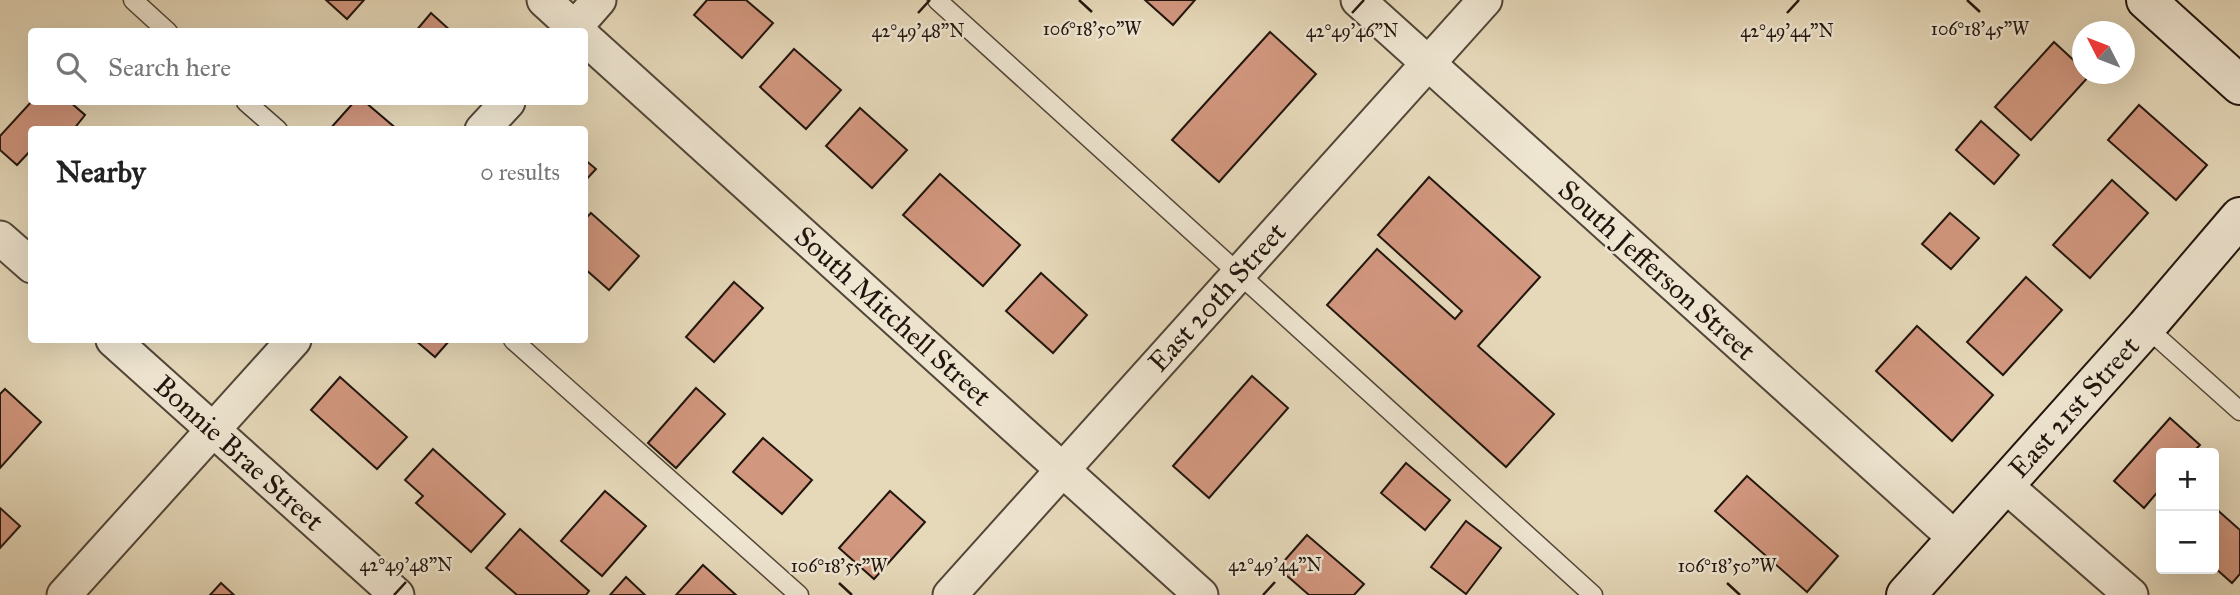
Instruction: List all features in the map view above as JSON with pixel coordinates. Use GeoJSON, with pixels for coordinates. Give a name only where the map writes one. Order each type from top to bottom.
{"type":"FeatureCollection","features":[{"type":"Feature","properties":{"kind":"street","name":"South Mitchell Street"},"geometry":{"type":"LineString","coordinates":[[544,0],[573,28]]}},
{"type":"Feature","properties":{"kind":"street"},"geometry":{"type":"LineString","coordinates":[[580,28],[599,0]]}},
{"type":"Feature","properties":{"kind":"street","name":"South Jefferson Street"},"geometry":{"type":"LineString","coordinates":[[1358,0],[1955,540]]}},
{"type":"Feature","properties":{"kind":"street","name":"East 20th Street"},"geometry":{"type":"LineString","coordinates":[[950,595],[1485,0]]}},
{"type":"Feature","properties":{"kind":"street"},"geometry":{"type":"LineString","coordinates":[[2146,0],[2240,85]]}},
{"type":"Feature","properties":{"kind":"street","name":"South Mitchell Street"},"geometry":{"type":"LineString","coordinates":[[588,42],[1201,595]]}},
{"type":"Feature","properties":{"kind":"street"},"geometry":{"type":"LineString","coordinates":[[486,126],[505,105]]}},
{"type":"Feature","properties":{"kind":"street","name":"East 21st Street"},"geometry":{"type":"LineString","coordinates":[[1906,595],[2146,327],[2240,217]]}},
{"type":"Feature","properties":{"kind":"street"},"geometry":{"type":"LineString","coordinates":[[0,238],[28,262]]}},
{"type":"Feature","properties":{"kind":"street","name":"Bonnie Brae Street"},"geometry":{"type":"LineString","coordinates":[[116,343],[397,595]]}},
{"type":"Feature","properties":{"kind":"street"},"geometry":{"type":"LineString","coordinates":[[64,595],[291,343]]}},
{"type":"Feature","properties":{"kind":"street"},"geometry":{"type":"LineString","coordinates":[[2005,485],[2131,595]]}},
{"type":"Feature","properties":{"kind":"lane"},"geometry":{"type":"LineString","coordinates":[[133,0],[164,28]]}},
{"type":"Feature","properties":{"kind":"lane"},"geometry":{"type":"LineString","coordinates":[[937,0],[1593,595]]}},
{"type":"Feature","properties":{"kind":"lane"},"geometry":{"type":"LineString","coordinates":[[249,105],[273,126]]}},
{"type":"Feature","properties":{"kind":"lane"},"geometry":{"type":"LineString","coordinates":[[2146,327],[2240,411]]}},
{"type":"Feature","properties":{"kind":"lane"},"geometry":{"type":"LineString","coordinates":[[516,343],[799,595]]}},
{"type":"Feature","properties":{"kind":"building"},"geometry":{"type":"Polygon","coordinates":[[[326,0],[364,0],[347,19],[326,0]]]}},
{"type":"Feature","properties":{"kind":"building"},"geometry":{"type":"Polygon","coordinates":[[[707,0],[746,0],[773,23],[742,58],[694,15],[707,0]]]}},
{"type":"Feature","properties":{"kind":"building"},"geometry":{"type":"Polygon","coordinates":[[[1145,0],[1195,0],[1173,25],[1145,0]]]}},
{"type":"Feature","properties":{"kind":"building"},"geometry":{"type":"Polygon","coordinates":[[[431,13],[448,28],[418,28],[431,13]]]}},
{"type":"Feature","properties":{"kind":"building"},"geometry":{"type":"Polygon","coordinates":[[[1270,32],[1316,74],[1219,182],[1172,140],[1270,32]]]}},
{"type":"Feature","properties":{"kind":"building"},"geometry":{"type":"Polygon","coordinates":[[[2054,42],[2072,59],[2072,84],[2082,84],[2031,140],[1995,107],[2054,42]]]}},
{"type":"Feature","properties":{"kind":"building"},"geometry":{"type":"Polygon","coordinates":[[[794,49],[841,90],[806,129],[760,87],[794,49]]]}},
{"type":"Feature","properties":{"kind":"building"},"geometry":{"type":"Polygon","coordinates":[[[28,105],[73,105],[85,115],[76,126],[28,126],[28,153],[17,165],[0,150],[0,136],[28,105]]]}},
{"type":"Feature","properties":{"kind":"building"},"geometry":{"type":"Polygon","coordinates":[[[351,105],[369,105],[393,126],[333,126],[351,105]]]}},
{"type":"Feature","properties":{"kind":"building"},"geometry":{"type":"Polygon","coordinates":[[[2139,105],[2207,165],[2176,200],[2108,140],[2139,105]]]}},
{"type":"Feature","properties":{"kind":"building"},"geometry":{"type":"Polygon","coordinates":[[[860,108],[907,150],[872,188],[826,146],[860,108]]]}},
{"type":"Feature","properties":{"kind":"building"},"geometry":{"type":"Polygon","coordinates":[[[1981,121],[2019,155],[1994,184],[1956,150],[1981,121]]]}},
{"type":"Feature","properties":{"kind":"building"},"geometry":{"type":"Polygon","coordinates":[[[588,162],[596,169],[588,178],[588,162]]]}},
{"type":"Feature","properties":{"kind":"building"},"geometry":{"type":"Polygon","coordinates":[[[940,174],[1020,245],[983,286],[903,215],[940,174]]]}},
{"type":"Feature","properties":{"kind":"building"},"geometry":{"type":"Polygon","coordinates":[[[1429,177],[1540,277],[1478,346],[1554,414],[1506,467],[1327,305],[1377,249],[1455,319],[1462,311],[1378,235],[1429,177]]]}},
{"type":"Feature","properties":{"kind":"building"},"geometry":{"type":"Polygon","coordinates":[[[2112,180],[2148,213],[2090,278],[2053,245],[2112,180]]]}},
{"type":"Feature","properties":{"kind":"building"},"geometry":{"type":"Polygon","coordinates":[[[591,213],[639,256],[609,290],[588,272],[588,216],[591,213]]]}},
{"type":"Feature","properties":{"kind":"building"},"geometry":{"type":"Polygon","coordinates":[[[1950,213],[1979,238],[1951,269],[1922,244],[1950,213]]]}},
{"type":"Feature","properties":{"kind":"building"},"geometry":{"type":"Polygon","coordinates":[[[1041,273],[1087,315],[1053,353],[1006,311],[1041,273]]]}},
{"type":"Feature","properties":{"kind":"building"},"geometry":{"type":"Polygon","coordinates":[[[2026,277],[2062,310],[2003,375],[1967,342],[2026,277]]]}},
{"type":"Feature","properties":{"kind":"building"},"geometry":{"type":"Polygon","coordinates":[[[734,282],[763,308],[714,362],[686,337],[734,282]]]}},
{"type":"Feature","properties":{"kind":"building"},"geometry":{"type":"Polygon","coordinates":[[[1917,326],[1993,395],[1952,441],[1876,371],[1917,326]]]}},
{"type":"Feature","properties":{"kind":"building"},"geometry":{"type":"Polygon","coordinates":[[[419,343],[447,343],[435,357],[419,343]]]}},
{"type":"Feature","properties":{"kind":"building"},"geometry":{"type":"Polygon","coordinates":[[[1252,376],[1288,408],[1209,498],[1173,466],[1252,376]]]}},
{"type":"Feature","properties":{"kind":"building"},"geometry":{"type":"Polygon","coordinates":[[[340,377],[407,437],[377,469],[311,410],[340,377]]]}},
{"type":"Feature","properties":{"kind":"building"},"geometry":{"type":"Polygon","coordinates":[[[696,388],[725,414],[676,468],[648,443],[696,388]]]}},
{"type":"Feature","properties":{"kind":"building"},"geometry":{"type":"Polygon","coordinates":[[[5,389],[41,422],[0,468],[0,394],[5,389]]]}},
{"type":"Feature","properties":{"kind":"building"},"geometry":{"type":"Polygon","coordinates":[[[2170,418],[2200,445],[2197,448],[2156,448],[2156,494],[2144,508],[2114,481],[2170,418]]]}},
{"type":"Feature","properties":{"kind":"building"},"geometry":{"type":"Polygon","coordinates":[[[763,438],[812,480],[782,514],[733,472],[763,438]]]}},
{"type":"Feature","properties":{"kind":"building"},"geometry":{"type":"Polygon","coordinates":[[[433,449],[505,514],[471,552],[416,503],[423,496],[405,480],[433,449]]]}},
{"type":"Feature","properties":{"kind":"building"},"geometry":{"type":"Polygon","coordinates":[[[1406,463],[1450,500],[1425,530],[1381,493],[1406,463]]]}},
{"type":"Feature","properties":{"kind":"building"},"geometry":{"type":"Polygon","coordinates":[[[1747,476],[1838,556],[1807,592],[1715,511],[1747,476]]]}},
{"type":"Feature","properties":{"kind":"building"},"geometry":{"type":"Polygon","coordinates":[[[605,491],[646,526],[602,576],[561,541],[605,491]]]}},
{"type":"Feature","properties":{"kind":"building"},"geometry":{"type":"Polygon","coordinates":[[[890,491],[925,522],[874,579],[839,548],[890,491]]]}},
{"type":"Feature","properties":{"kind":"building"},"geometry":{"type":"Polygon","coordinates":[[[0,508],[20,526],[0,548],[0,508]]]}},
{"type":"Feature","properties":{"kind":"building"},"geometry":{"type":"Polygon","coordinates":[[[2219,511],[2240,530],[2240,574],[2232,583],[2219,571],[2219,511]]]}},
{"type":"Feature","properties":{"kind":"building"},"geometry":{"type":"Polygon","coordinates":[[[1466,521],[1501,548],[1466,594],[1431,567],[1466,521]]]}},
{"type":"Feature","properties":{"kind":"building"},"geometry":{"type":"Polygon","coordinates":[[[520,529],[589,591],[586,595],[517,595],[486,568],[520,529]]]}},
{"type":"Feature","properties":{"kind":"building"},"geometry":{"type":"Polygon","coordinates":[[[1307,535],[1364,584],[1354,595],[1309,595],[1278,568],[1307,535]]]}},
{"type":"Feature","properties":{"kind":"building"},"geometry":{"type":"Polygon","coordinates":[[[703,565],[736,595],[676,595],[703,565]]]}},
{"type":"Feature","properties":{"kind":"building"},"geometry":{"type":"Polygon","coordinates":[[[626,577],[645,595],[610,595],[626,577]]]}},
{"type":"Feature","properties":{"kind":"building"},"geometry":{"type":"Polygon","coordinates":[[[221,583],[234,595],[210,595],[221,583]]]}}]}
